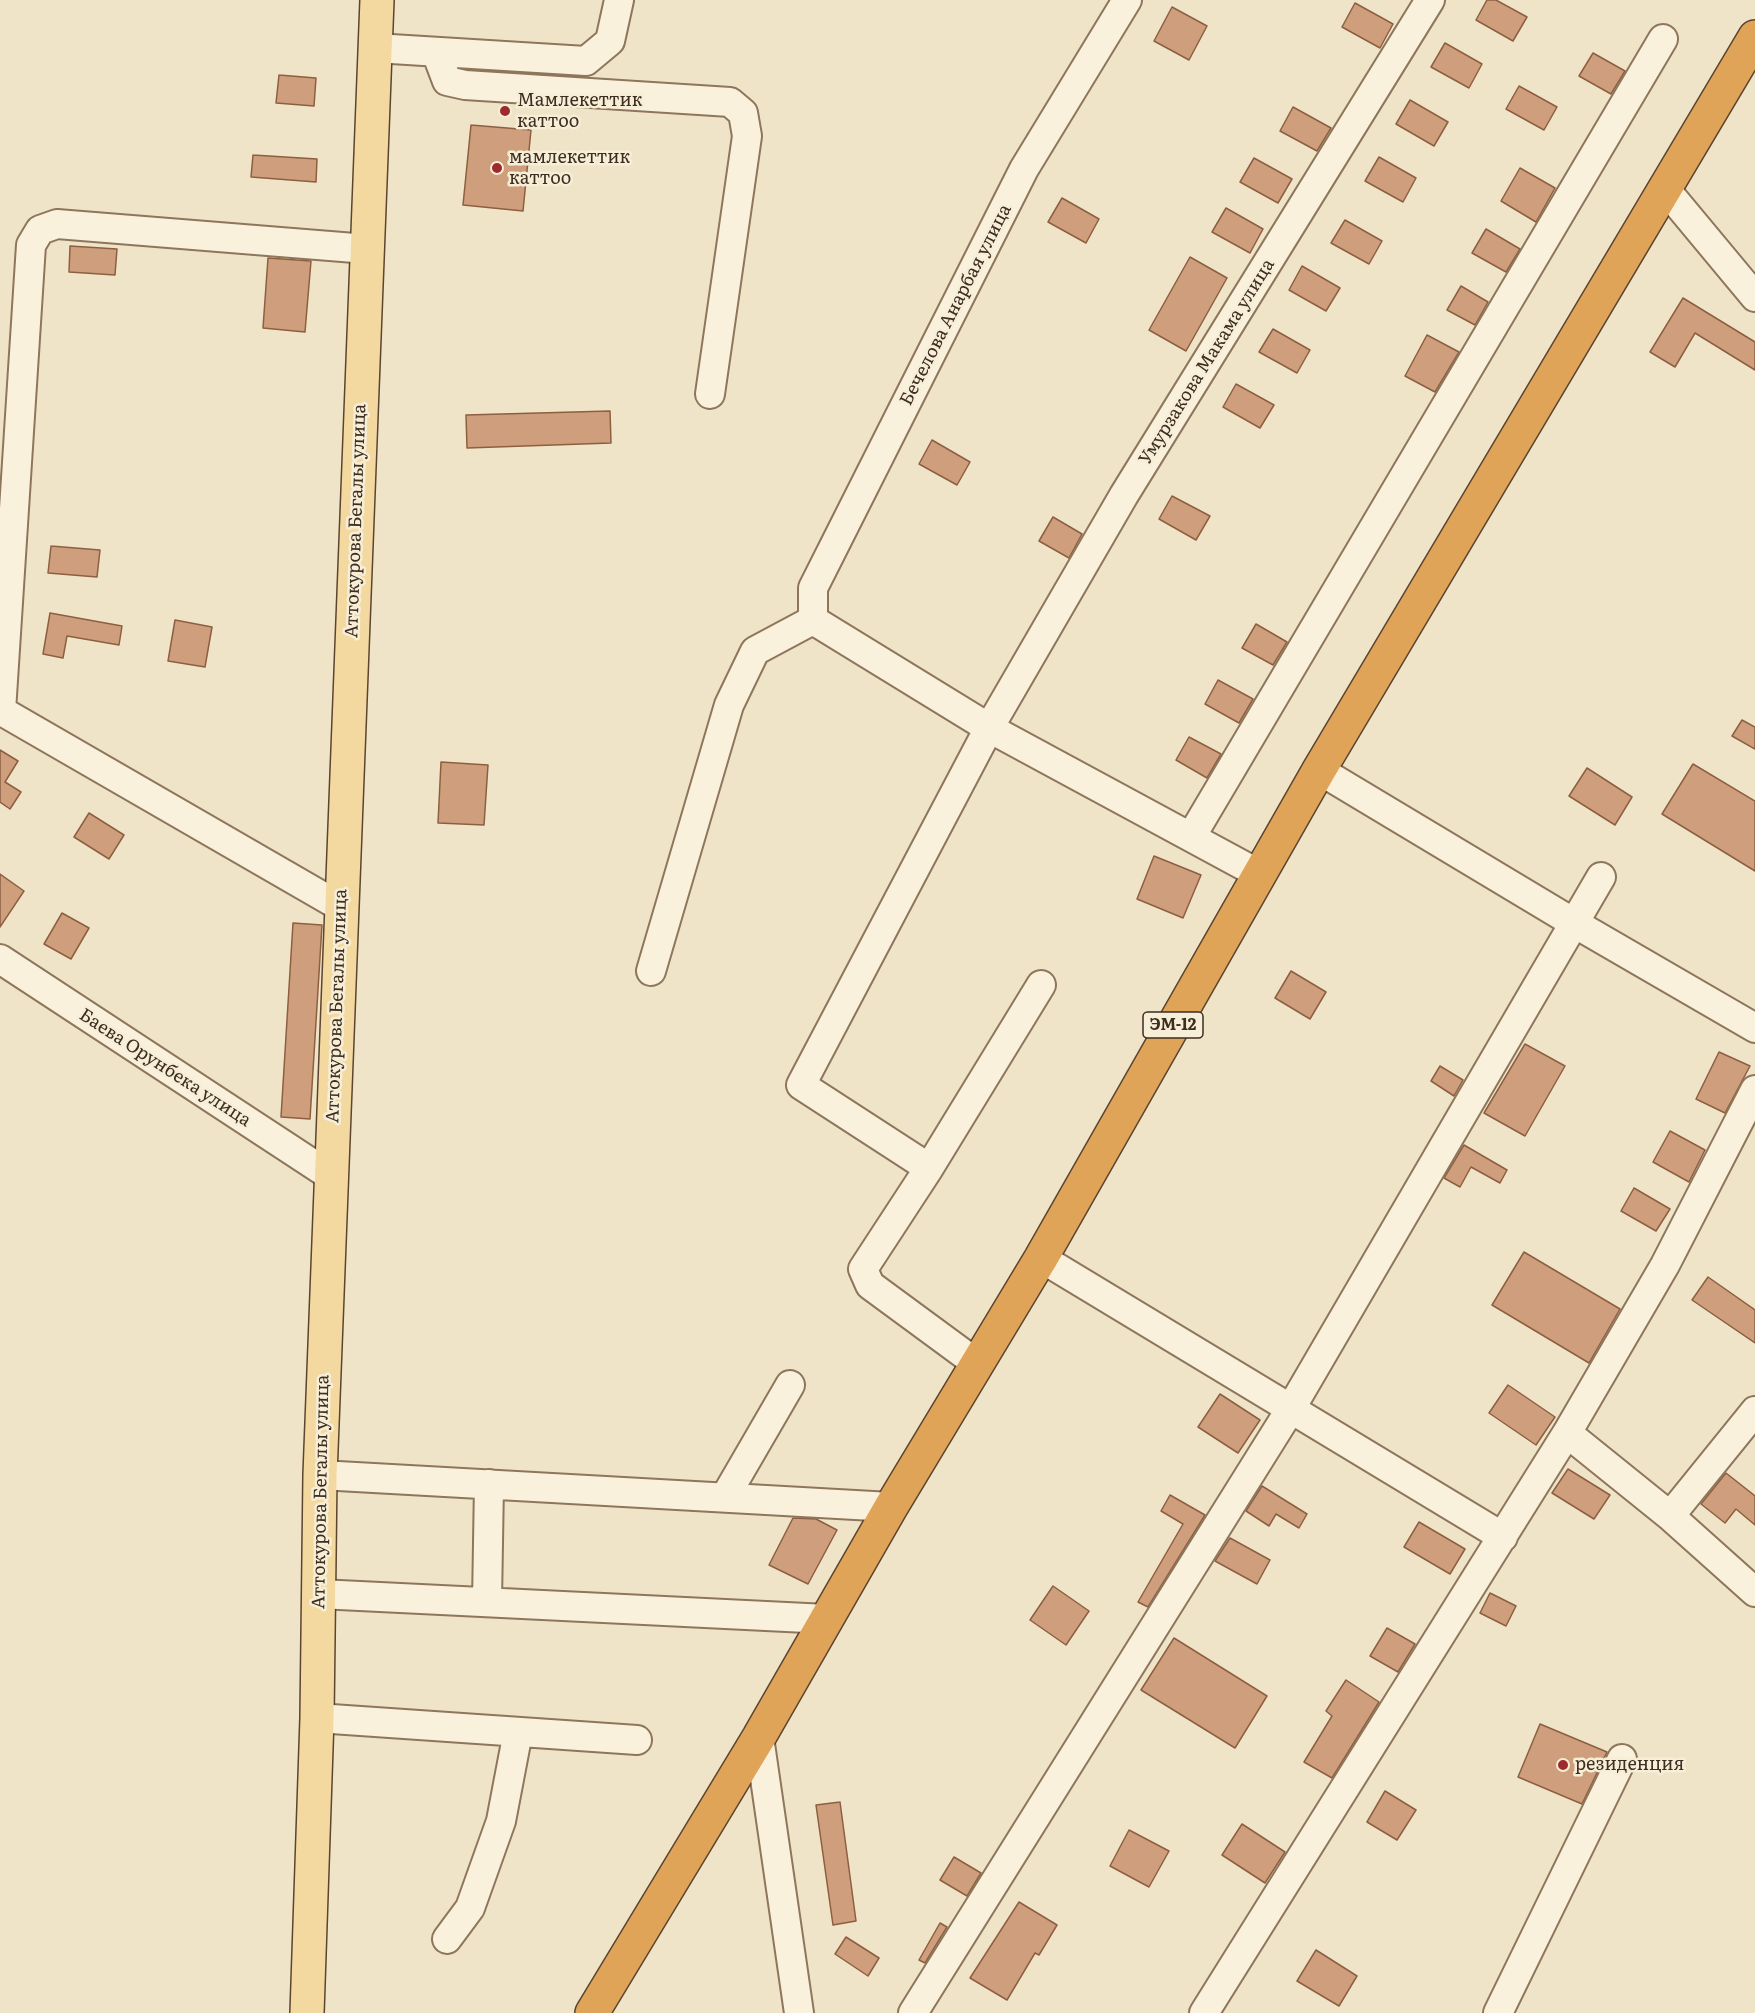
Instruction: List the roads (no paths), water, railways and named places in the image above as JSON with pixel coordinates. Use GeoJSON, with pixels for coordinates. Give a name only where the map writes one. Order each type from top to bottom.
{"type":"FeatureCollection","features":[{"type":"Feature","properties":{"kind":"highway","name":"ЭМ-12"},"geometry":{"type":"LineString","coordinates":[[592,2013],[759,1737],[891,1507],[1041,1258],[1319,770],[1755,37]]}},
{"type":"Feature","properties":{"kind":"main road","name":"Аттокурова Бегалы улица"},"geometry":{"type":"LineString","coordinates":[[307,2013],[317,1718],[320,1475],[377,0]]}},
{"type":"Feature","properties":{"kind":"street"},"geometry":{"type":"LineString","coordinates":[[375,48],[586,61],[610,41],[619,0]]}},
{"type":"Feature","properties":{"kind":"street","name":"Бечелова Анарбая улица"},"geometry":{"type":"LineString","coordinates":[[813,620],[813,588],[1024,169],[1127,0]]}},
{"type":"Feature","properties":{"kind":"street","name":"Умурзакова Макама улица"},"geometry":{"type":"LineString","coordinates":[[929,1168],[801,1085],[989,728],[1124,495],[1430,0]]}},
{"type":"Feature","properties":{"kind":"street"},"geometry":{"type":"LineString","coordinates":[[1191,837],[1663,39]]}},
{"type":"Feature","properties":{"kind":"street"},"geometry":{"type":"LineString","coordinates":[[436,52],[447,81],[465,85],[730,102],[743,113],[747,136],[711,394]]}},
{"type":"Feature","properties":{"kind":"street"},"geometry":{"type":"LineString","coordinates":[[1666,190],[1755,297]]}},
{"type":"Feature","properties":{"kind":"street"},"geometry":{"type":"LineString","coordinates":[[341,907],[0,710],[31,244],[40,230],[57,224],[367,249]]}},
{"type":"Feature","properties":{"kind":"street"},"geometry":{"type":"LineString","coordinates":[[651,971],[733,696],[755,651],[813,620],[989,728],[1259,874]]}},
{"type":"Feature","properties":{"kind":"street"},"geometry":{"type":"LineString","coordinates":[[1319,770],[1574,923],[1755,1028]]}},
{"type":"Feature","properties":{"kind":"street"},"geometry":{"type":"LineString","coordinates":[[913,2013],[1290,1410],[1601,877]]}},
{"type":"Feature","properties":{"kind":"street","name":"Баева Орунбека улица"},"geometry":{"type":"LineString","coordinates":[[0,959],[331,1176]]}},
{"type":"Feature","properties":{"kind":"street"},"geometry":{"type":"LineString","coordinates":[[976,1363],[870,1285],[864,1269],[1041,985]]}},
{"type":"Feature","properties":{"kind":"street"},"geometry":{"type":"LineString","coordinates":[[1204,2013],[1567,1433],[1665,1265],[1755,1090]]}},
{"type":"Feature","properties":{"kind":"street"},"geometry":{"type":"LineString","coordinates":[[1041,1258],[1503,1537]]}},
{"type":"Feature","properties":{"kind":"street"},"geometry":{"type":"LineString","coordinates":[[725,1497],[789,1385]]}},
{"type":"Feature","properties":{"kind":"street"},"geometry":{"type":"LineString","coordinates":[[1670,1516],[1755,1411]]}},
{"type":"Feature","properties":{"kind":"street"},"geometry":{"type":"LineString","coordinates":[[1567,1433],[1670,1516],[1755,1592]]}},
{"type":"Feature","properties":{"kind":"street"},"geometry":{"type":"LineString","coordinates":[[320,1475],[891,1507]]}},
{"type":"Feature","properties":{"kind":"street"},"geometry":{"type":"LineString","coordinates":[[486,1602],[489,1484]]}},
{"type":"Feature","properties":{"kind":"street"},"geometry":{"type":"LineString","coordinates":[[319,1594],[827,1619]]}},
{"type":"Feature","properties":{"kind":"street"},"geometry":{"type":"LineString","coordinates":[[317,1718],[637,1740]]}},
{"type":"Feature","properties":{"kind":"street"},"geometry":{"type":"LineString","coordinates":[[447,1939],[470,1908],[501,1821],[519,1732]]}},
{"type":"Feature","properties":{"kind":"street"},"geometry":{"type":"LineString","coordinates":[[759,1737],[799,2013]]}},
{"type":"Feature","properties":{"kind":"street"},"geometry":{"type":"LineString","coordinates":[[1497,2013],[1622,1759]]}},
{"type":"Feature","properties":{"kind":"place","name":"Мамлекеттик каттоо"},"geometry":{"type":"Point","coordinates":[505,111]}},
{"type":"Feature","properties":{"kind":"place","name":"мамлекеттик каттоо"},"geometry":{"type":"Point","coordinates":[497,168]}},
{"type":"Feature","properties":{"kind":"place","name":"резиденция"},"geometry":{"type":"Point","coordinates":[1563,1765]}}]}
